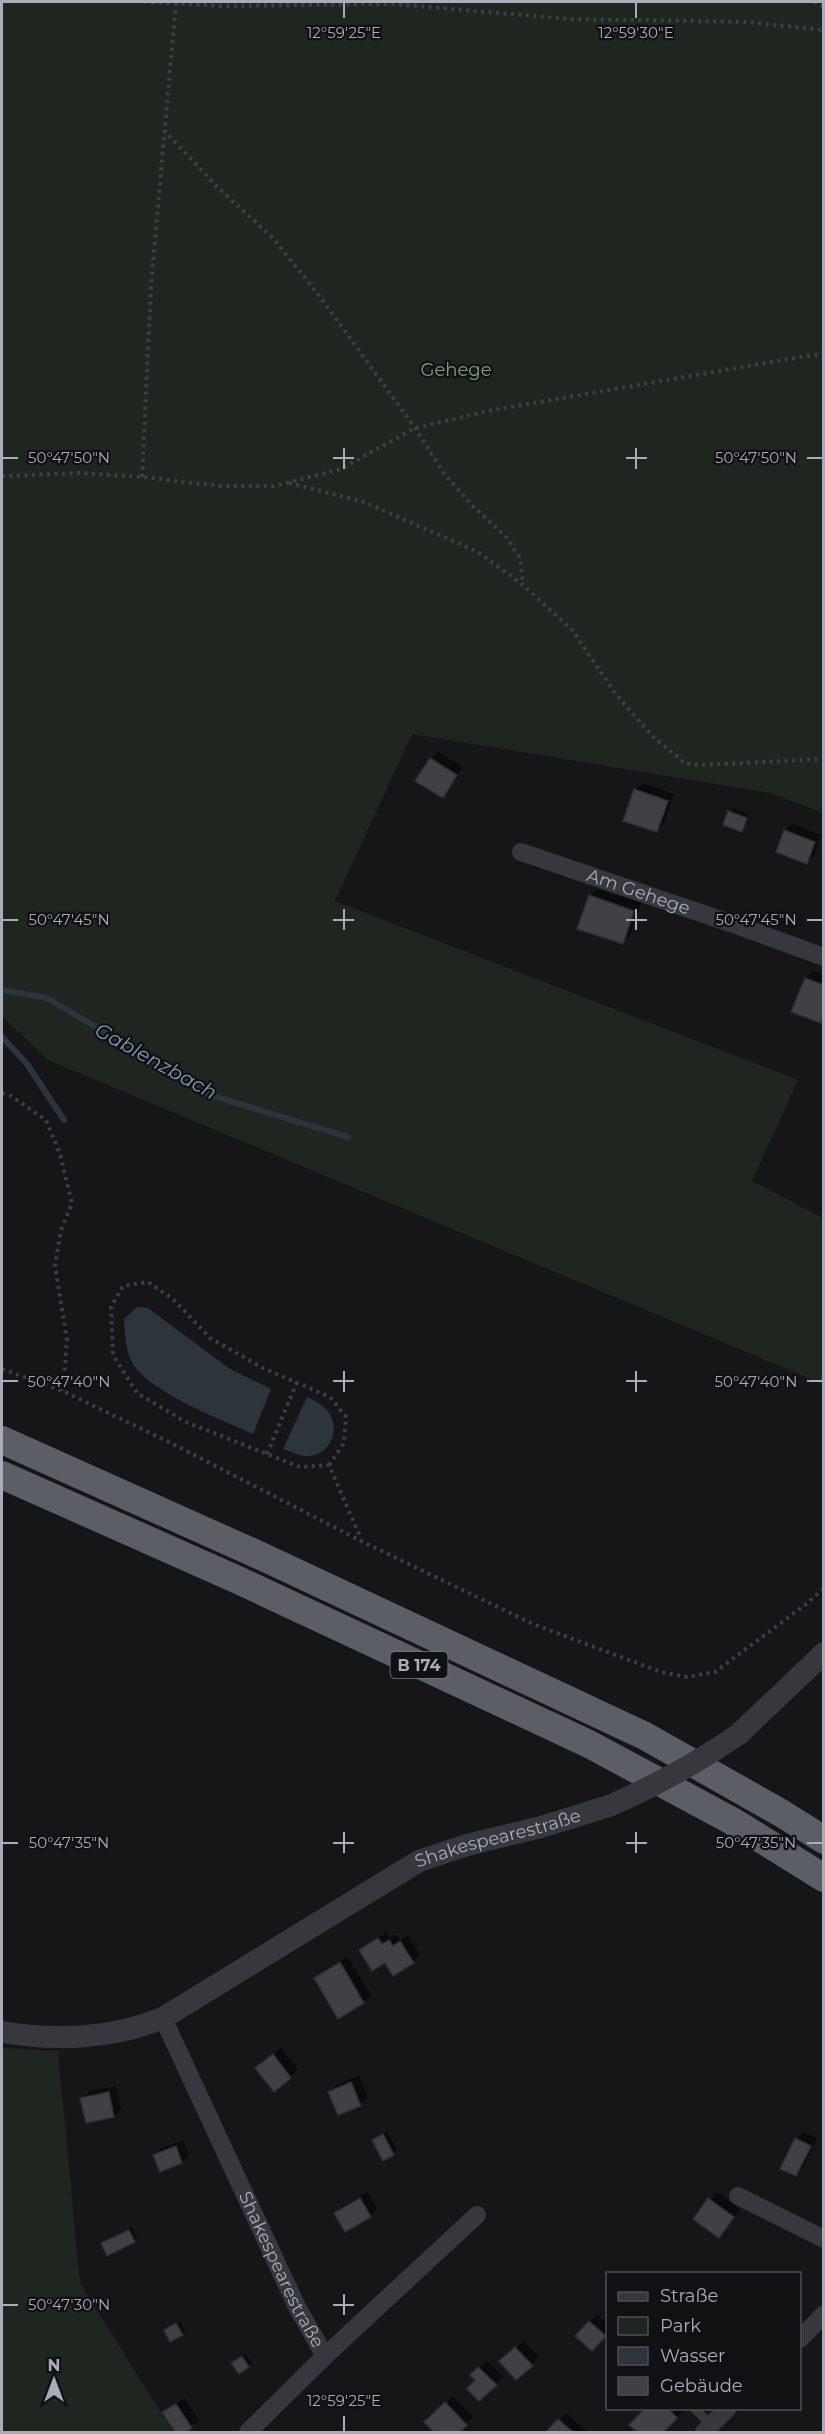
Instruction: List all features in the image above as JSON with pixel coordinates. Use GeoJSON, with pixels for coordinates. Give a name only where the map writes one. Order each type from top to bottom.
{"type":"FeatureCollection","features":[{"type":"Feature","properties":{"kind":"highway","name":"B 174"},"geometry":{"type":"LineString","coordinates":[[2,1440],[263,1557],[645,1736],[782,1813],[824,1840]]}},
{"type":"Feature","properties":{"kind":"highway","name":"B 174"},"geometry":{"type":"LineString","coordinates":[[2,1476],[238,1580],[589,1744],[732,1821],[824,1878]]}},
{"type":"Feature","properties":{"kind":"street","name":"Am Gehege"},"geometry":{"type":"LineString","coordinates":[[521,852],[824,957]]}},
{"type":"Feature","properties":{"kind":"street","name":"Shakespearestraße"},"geometry":{"type":"LineString","coordinates":[[2,2032],[45,2037],[79,2036],[138,2029],[163,2018],[419,1861],[466,1845],[541,1827],[609,1806],[649,1789],[704,1758],[739,1734],[824,1653]]}},
{"type":"Feature","properties":{"kind":"street","name":"Shakespearestraße"},"geometry":{"type":"LineString","coordinates":[[163,2018],[297,2307],[325,2356]]}},
{"type":"Feature","properties":{"kind":"street"},"geometry":{"type":"LineString","coordinates":[[738,2196],[824,2240]]}},
{"type":"Feature","properties":{"kind":"street","name":"Shakespearestraße"},"geometry":{"type":"LineString","coordinates":[[248,2433],[325,2356],[477,2215]]}},
{"type":"Feature","properties":{"kind":"street"},"geometry":{"type":"LineString","coordinates":[[801,2338],[824,2314]]}},
{"type":"Feature","properties":{"kind":"street"},"geometry":{"type":"LineString","coordinates":[[707,2429],[727,2410]]}},
{"type":"Feature","properties":{"kind":"lane"},"geometry":{"type":"LineString","coordinates":[[695,2410],[707,2429]]}},
{"type":"Feature","properties":{"kind":"path"},"geometry":{"type":"LineString","coordinates":[[144,2],[221,6],[393,4],[568,19],[746,22],[824,30]]}},
{"type":"Feature","properties":{"kind":"path"},"geometry":{"type":"LineString","coordinates":[[142,477],[151,286],[176,2]]}},
{"type":"Feature","properties":{"kind":"path"},"geometry":{"type":"LineString","coordinates":[[814,2],[824,7]]}},
{"type":"Feature","properties":{"kind":"path"},"geometry":{"type":"LineString","coordinates":[[164,130],[216,186],[272,237],[321,298],[446,475],[473,506],[507,538],[520,558],[524,585]]}},
{"type":"Feature","properties":{"kind":"path"},"geometry":{"type":"LineString","coordinates":[[2,476],[80,473],[220,486],[274,486],[341,469],[415,428],[493,410],[824,353]]}},
{"type":"Feature","properties":{"kind":"path"},"geometry":{"type":"LineString","coordinates":[[286,483],[364,502],[478,552],[524,585],[572,630],[615,693],[652,736],[686,764],[824,759]]}},
{"type":"Feature","properties":{"kind":"path"},"geometry":{"type":"LineString","coordinates":[[2,1093],[11,1096],[46,1119],[60,1154],[72,1203],[61,1230],[55,1266],[67,1340],[63,1391]]}},
{"type":"Feature","properties":{"kind":"path"},"geometry":{"type":"LineString","coordinates":[[148,1282],[173,1299],[210,1338],[263,1368],[330,1397],[346,1417],[344,1443],[329,1465],[300,1467],[186,1422],[137,1393],[113,1354],[111,1307],[123,1286],[148,1282]]}},
{"type":"Feature","properties":{"kind":"path"},"geometry":{"type":"LineString","coordinates":[[2,1369],[63,1391],[533,1624],[661,1672],[687,1677],[715,1672],[805,1605],[824,1588]]}},
{"type":"Feature","properties":{"kind":"path"},"geometry":{"type":"LineString","coordinates":[[267,1454],[297,1382]]}},
{"type":"Feature","properties":{"kind":"path"},"geometry":{"type":"LineString","coordinates":[[329,1465],[362,1541]]}},
{"type":"Feature","properties":{"kind":"green space","name":"Gehege"},"geometry":{"type":"Polygon","coordinates":[[[2,2],[823,2],[823,813],[770,793],[412,734],[335,901],[798,1080],[752,1181],[823,1218],[823,1384],[48,1060],[2,1016],[2,2]]]}},
{"type":"Feature","properties":{"kind":"green space"},"geometry":{"type":"Polygon","coordinates":[[[2,2048],[58,2051],[80,2283],[173,2432],[2,2432],[2,2048]]]}},
{"type":"Feature","properties":{"kind":"water"},"geometry":{"type":"Polygon","coordinates":[[[137,1307],[148,1308],[230,1369],[271,1389],[253,1434],[170,1395],[142,1374],[130,1359],[124,1319],[137,1307]]]}},
{"type":"Feature","properties":{"kind":"water"},"geometry":{"type":"Polygon","coordinates":[[[307,1397],[327,1410],[334,1427],[331,1442],[327,1448],[314,1455],[306,1456],[283,1449],[307,1397]]]}},
{"type":"Feature","properties":{"kind":"building"},"geometry":{"type":"Polygon","coordinates":[[[430,758],[457,775],[443,798],[415,781],[430,758]]]}},
{"type":"Feature","properties":{"kind":"building"},"geometry":{"type":"Polygon","coordinates":[[[634,789],[668,801],[657,832],[623,821],[634,789]]]}},
{"type":"Feature","properties":{"kind":"building"},"geometry":{"type":"Polygon","coordinates":[[[728,811],[747,818],[742,832],[723,825],[728,811]]]}},
{"type":"Feature","properties":{"kind":"building"},"geometry":{"type":"Polygon","coordinates":[[[784,830],[815,842],[807,864],[776,852],[784,830]]]}},
{"type":"Feature","properties":{"kind":"building"},"geometry":{"type":"Polygon","coordinates":[[[589,895],[634,911],[623,944],[577,929],[589,895]]]}},
{"type":"Feature","properties":{"kind":"building"},"geometry":{"type":"Polygon","coordinates":[[[805,978],[824,985],[824,1016],[821,1023],[791,1012],[805,978]]]}},
{"type":"Feature","properties":{"kind":"building"},"geometry":{"type":"Polygon","coordinates":[[[378,1938],[382,1944],[389,1940],[393,1946],[400,1941],[414,1963],[393,1976],[385,1963],[372,1971],[359,1950],[378,1938]]]}},
{"type":"Feature","properties":{"kind":"building"},"geometry":{"type":"Polygon","coordinates":[[[340,1962],[364,2003],[338,2019],[314,1978],[340,1962]]]}},
{"type":"Feature","properties":{"kind":"building"},"geometry":{"type":"Polygon","coordinates":[[[273,2054],[291,2078],[274,2092],[255,2068],[273,2054]]]}},
{"type":"Feature","properties":{"kind":"building"},"geometry":{"type":"Polygon","coordinates":[[[351,2082],[361,2106],[338,2115],[328,2092],[351,2082]]]}},
{"type":"Feature","properties":{"kind":"building"},"geometry":{"type":"Polygon","coordinates":[[[109,2092],[114,2117],[86,2123],[80,2098],[109,2092]]]}},
{"type":"Feature","properties":{"kind":"building"},"geometry":{"type":"Polygon","coordinates":[[[383,2134],[394,2155],[383,2161],[372,2140],[383,2134]]]}},
{"type":"Feature","properties":{"kind":"building"},"geometry":{"type":"Polygon","coordinates":[[[795,2138],[811,2146],[796,2176],[780,2169],[795,2138]]]}},
{"type":"Feature","properties":{"kind":"building"},"geometry":{"type":"Polygon","coordinates":[[[176,2146],[182,2163],[160,2172],[153,2155],[176,2146]]]}},
{"type":"Feature","properties":{"kind":"building"},"geometry":{"type":"Polygon","coordinates":[[[360,2198],[371,2217],[345,2232],[334,2213],[360,2198]]]}},
{"type":"Feature","properties":{"kind":"building"},"geometry":{"type":"Polygon","coordinates":[[[708,2198],[734,2217],[719,2238],[693,2219],[708,2198]]]}},
{"type":"Feature","properties":{"kind":"building"},"geometry":{"type":"Polygon","coordinates":[[[129,2230],[135,2242],[107,2256],[101,2243],[129,2230]]]}},
{"type":"Feature","properties":{"kind":"building"},"geometry":{"type":"Polygon","coordinates":[[[589,2321],[606,2336],[592,2351],[575,2336],[589,2321]]]}},
{"type":"Feature","properties":{"kind":"building"},"geometry":{"type":"Polygon","coordinates":[[[176,2323],[183,2335],[170,2342],[164,2330],[176,2323]]]}},
{"type":"Feature","properties":{"kind":"building"},"geometry":{"type":"Polygon","coordinates":[[[515,2347],[533,2366],[516,2380],[499,2361],[515,2347]]]}},
{"type":"Feature","properties":{"kind":"building"},"geometry":{"type":"Polygon","coordinates":[[[242,2356],[249,2367],[239,2374],[231,2363],[242,2356]]]}},
{"type":"Feature","properties":{"kind":"building"},"geometry":{"type":"Polygon","coordinates":[[[478,2367],[497,2385],[479,2401],[467,2389],[475,2380],[470,2375],[478,2367]]]}},
{"type":"Feature","properties":{"kind":"building"},"geometry":{"type":"Polygon","coordinates":[[[445,2402],[467,2425],[460,2432],[434,2432],[424,2422],[445,2402]]]}},
{"type":"Feature","properties":{"kind":"building"},"geometry":{"type":"Polygon","coordinates":[[[176,2404],[192,2428],[186,2432],[175,2432],[162,2412],[176,2404]]]}},
{"type":"Feature","properties":{"kind":"building"},"geometry":{"type":"Polygon","coordinates":[[[643,2410],[670,2410],[677,2418],[664,2432],[637,2432],[629,2425],[643,2410]]]}},
{"type":"Feature","properties":{"kind":"building"},"geometry":{"type":"Polygon","coordinates":[[[558,2419],[573,2432],[546,2432],[558,2419]]]}},
{"type":"Feature","properties":{"kind":"waterway","name":"Gablenzbach"},"geometry":{"type":"LineString","coordinates":[[2,990],[47,998],[210,1095],[348,1137]]}},
{"type":"Feature","properties":{"kind":"waterway","name":"Gablenzbach"},"geometry":{"type":"LineString","coordinates":[[2,1037],[27,1064],[64,1120]]}}]}
